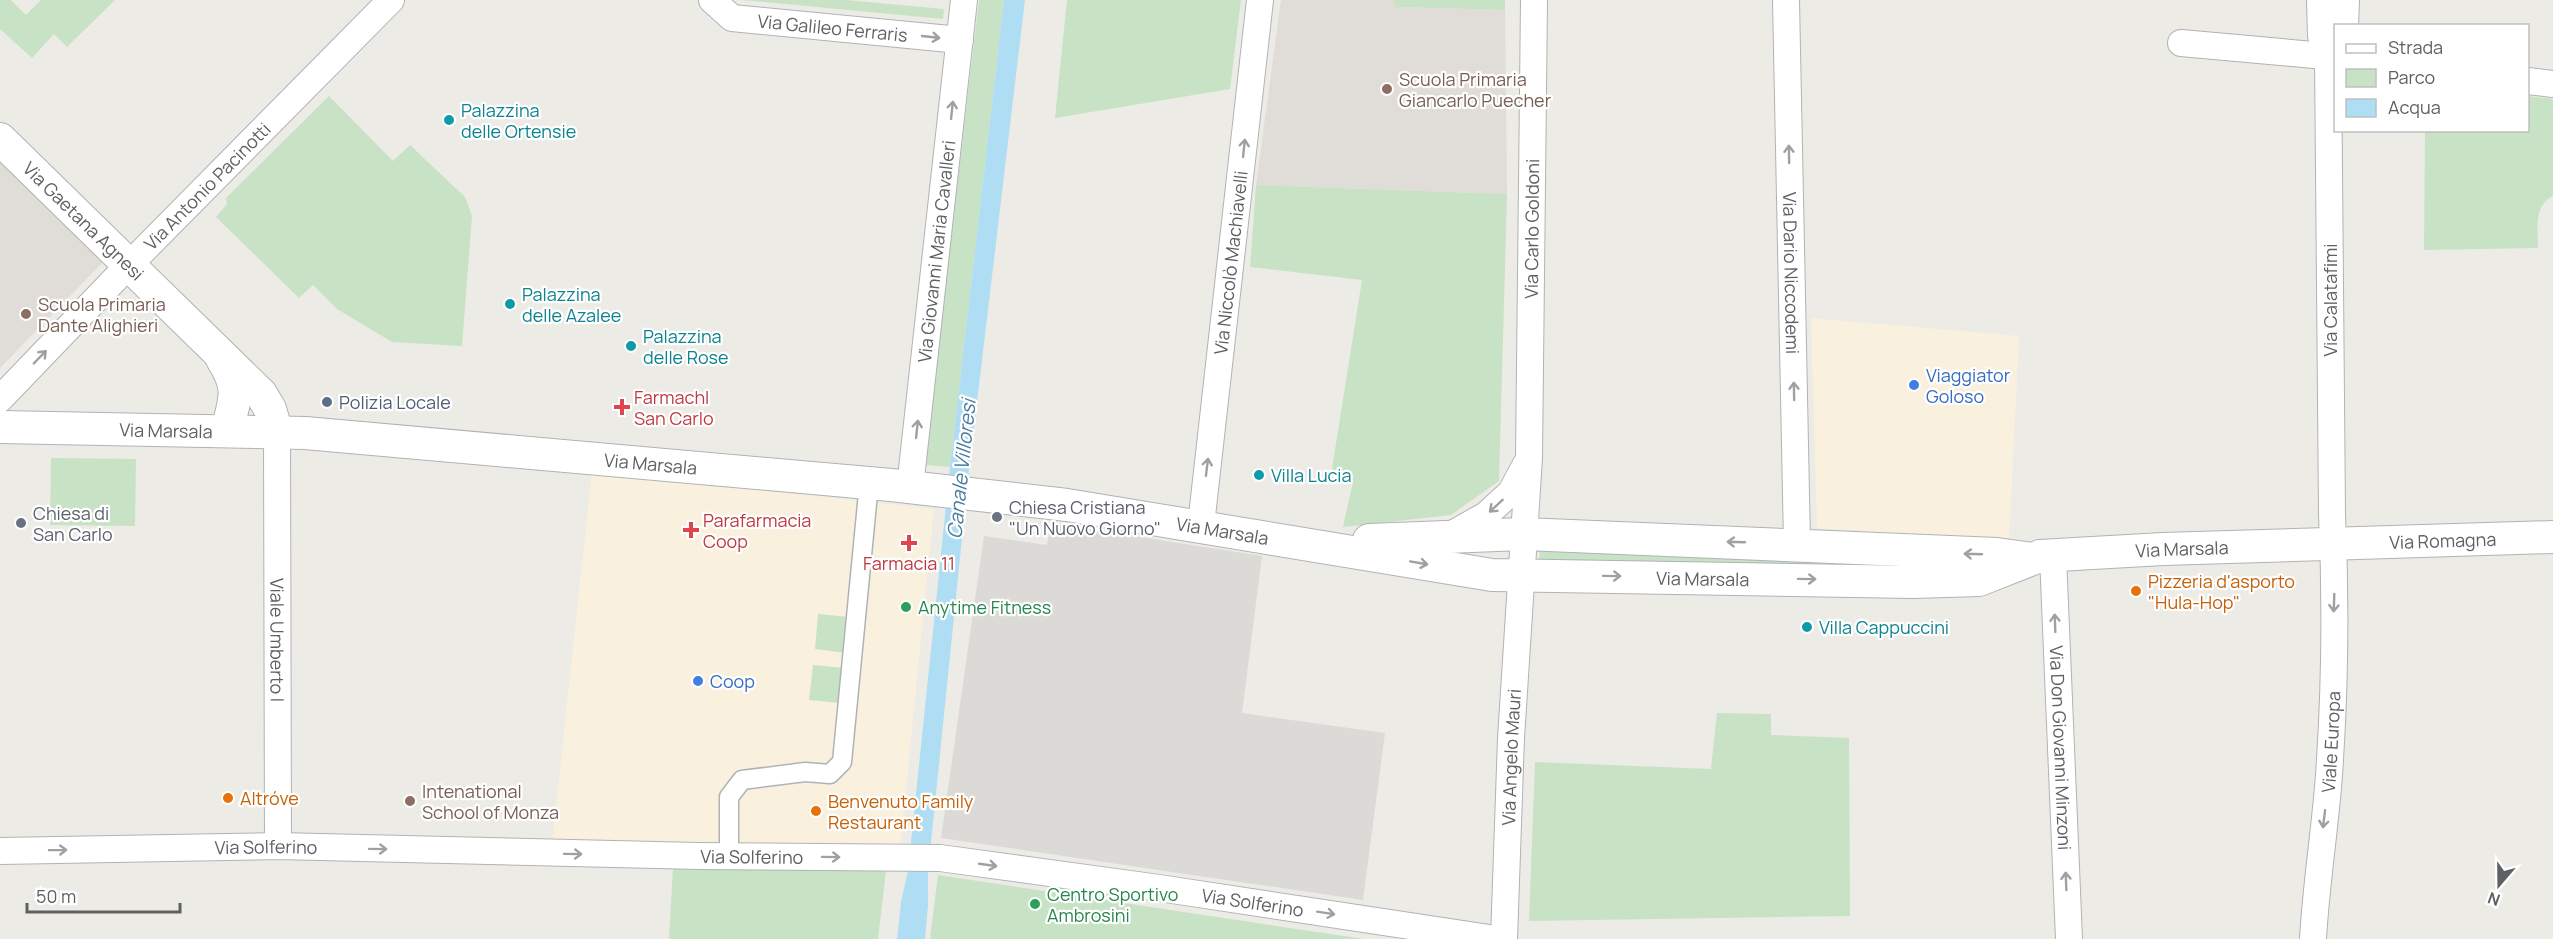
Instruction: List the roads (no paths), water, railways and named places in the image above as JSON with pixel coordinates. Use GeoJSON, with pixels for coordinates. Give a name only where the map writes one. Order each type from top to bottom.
{"type":"FeatureCollection","features":[{"type":"Feature","properties":{"kind":"street","name":"Via Antonio Pacinotti"},"geometry":{"type":"LineString","coordinates":[[0,399],[391,0]]}},
{"type":"Feature","properties":{"kind":"street","name":"Via Galileo Ferraris"},"geometry":{"type":"LineString","coordinates":[[712,0],[732,18],[962,18]]}},
{"type":"Feature","properties":{"kind":"street","name":"Via Niccolò Machiavelli"},"geometry":{"type":"LineString","coordinates":[[1201,525],[1260,0]]}},
{"type":"Feature","properties":{"kind":"street","name":"Via Carlo Goldoni"},"geometry":{"type":"LineString","coordinates":[[1521,575],[1529,458],[1534,0]]}},
{"type":"Feature","properties":{"kind":"street","name":"Via Dario Niccodemi"},"geometry":{"type":"LineString","coordinates":[[1786,0],[1797,544]]}},
{"type":"Feature","properties":{"kind":"street","name":"Via Calatafimi"},"geometry":{"type":"LineString","coordinates":[[2320,0],[2321,36],[2333,53],[2333,545]]}},
{"type":"Feature","properties":{"kind":"street"},"geometry":{"type":"LineString","coordinates":[[2345,24],[2346,0]]}},
{"type":"Feature","properties":{"kind":"street","name":"Via Giovanni Maria Cavalleri"},"geometry":{"type":"LineString","coordinates":[[910,487],[962,18]]}},
{"type":"Feature","properties":{"kind":"street"},"geometry":{"type":"LineString","coordinates":[[2181,43],[2333,53]]}},
{"type":"Feature","properties":{"kind":"street"},"geometry":{"type":"LineString","coordinates":[[2529,81],[2553,84]]}},
{"type":"Feature","properties":{"kind":"street","name":"Via Gaetana Agnesi"},"geometry":{"type":"LineString","coordinates":[[0,139],[261,394],[270,408],[277,433]]}},
{"type":"Feature","properties":{"kind":"street","name":"Via Gaetana Agnesi"},"geometry":{"type":"LineString","coordinates":[[218,354],[234,378],[236,389],[227,431]]}},
{"type":"Feature","properties":{"kind":"street","name":"Via Marsala"},"geometry":{"type":"LineString","coordinates":[[0,427],[277,433],[509,449],[910,487],[1067,505],[1201,525],[1492,575],[1913,582],[1979,580],[2042,557]]}},
{"type":"Feature","properties":{"kind":"street","name":"Viale Umberto I"},"geometry":{"type":"LineString","coordinates":[[277,433],[278,846]]}},
{"type":"Feature","properties":{"kind":"street","name":"Via Carlo Goldoni"},"geometry":{"type":"LineString","coordinates":[[1446,538],[1486,515],[1511,492],[1529,458]]}},
{"type":"Feature","properties":{"kind":"street"},"geometry":{"type":"LineString","coordinates":[[729,856],[729,797],[742,780],[805,772],[830,774],[842,762],[869,483]]}},
{"type":"Feature","properties":{"kind":"street","name":"Via Marsala"},"geometry":{"type":"LineString","coordinates":[[1299,542],[1523,534],[1797,544],[2042,557],[2163,549],[2333,545]]}},
{"type":"Feature","properties":{"kind":"street","name":"Via Romagna"},"geometry":{"type":"LineString","coordinates":[[2333,545],[2553,537]]}},
{"type":"Feature","properties":{"kind":"street","name":"Viale Europa"},"geometry":{"type":"LineString","coordinates":[[2313,939],[2316,884],[2329,776],[2335,574],[2333,545]]}},
{"type":"Feature","properties":{"kind":"street","name":"Via Don Giovanni Minzoni"},"geometry":{"type":"LineString","coordinates":[[2042,557],[2069,939]]}},
{"type":"Feature","properties":{"kind":"street","name":"Via Angelo Mauri"},"geometry":{"type":"LineString","coordinates":[[1504,939],[1510,738],[1521,575]]}},
{"type":"Feature","properties":{"kind":"street","name":"Via Solferino"},"geometry":{"type":"LineString","coordinates":[[0,851],[278,846],[920,858],[1159,888],[1496,939]]}},
{"type":"Feature","properties":{"kind":"water","name":"Canale Villoresi"},"geometry":{"type":"Polygon","coordinates":[[[1004,0],[1025,0],[969,469],[928,872],[925,939],[897,939],[901,902],[908,871],[950,467],[1004,0]]]}},
{"type":"Feature","properties":{"kind":"place","name":"Scuola Primaria Giancarlo Puecher"},"geometry":{"type":"Point","coordinates":[1387,89]}},
{"type":"Feature","properties":{"kind":"place","name":"Palazzina delle Ortensie"},"geometry":{"type":"Point","coordinates":[449,120]}},
{"type":"Feature","properties":{"kind":"place","name":"Palazzina delle Azalee"},"geometry":{"type":"Point","coordinates":[510,304]}},
{"type":"Feature","properties":{"kind":"place","name":"Scuola Primaria Dante Alighieri"},"geometry":{"type":"Point","coordinates":[26,314]}},
{"type":"Feature","properties":{"kind":"place","name":"Palazzina delle Rose"},"geometry":{"type":"Point","coordinates":[631,346]}},
{"type":"Feature","properties":{"kind":"place","name":"Viaggiator Goloso"},"geometry":{"type":"Point","coordinates":[1914,385]}},
{"type":"Feature","properties":{"kind":"place","name":"Polizia Locale"},"geometry":{"type":"Point","coordinates":[327,402]}},
{"type":"Feature","properties":{"kind":"place","name":"Farmachl San Carlo"},"geometry":{"type":"Point","coordinates":[622,407]}},
{"type":"Feature","properties":{"kind":"place","name":"Villa Lucia"},"geometry":{"type":"Point","coordinates":[1259,475]}},
{"type":"Feature","properties":{"kind":"place","name":"Chiesa Cristiana \"Un Nuovo Giorno\""},"geometry":{"type":"Point","coordinates":[997,517]}},
{"type":"Feature","properties":{"kind":"place","name":"Chiesa di San Carlo"},"geometry":{"type":"Point","coordinates":[21,523]}},
{"type":"Feature","properties":{"kind":"place","name":"Parafarmacia Coop"},"geometry":{"type":"Point","coordinates":[691,530]}},
{"type":"Feature","properties":{"kind":"place","name":"Farmacia 11"},"geometry":{"type":"Point","coordinates":[909,543]}},
{"type":"Feature","properties":{"kind":"place","name":"Pizzeria d'asporto \"Hula-Hop\""},"geometry":{"type":"Point","coordinates":[2136,591]}},
{"type":"Feature","properties":{"kind":"place","name":"Anytime Fitness"},"geometry":{"type":"Point","coordinates":[906,607]}},
{"type":"Feature","properties":{"kind":"place","name":"Villa Cappuccini"},"geometry":{"type":"Point","coordinates":[1807,627]}},
{"type":"Feature","properties":{"kind":"place","name":"Coop"},"geometry":{"type":"Point","coordinates":[698,681]}},
{"type":"Feature","properties":{"kind":"place","name":"Altróve"},"geometry":{"type":"Point","coordinates":[228,798]}},
{"type":"Feature","properties":{"kind":"place","name":"Intenational School of Monza"},"geometry":{"type":"Point","coordinates":[410,801]}},
{"type":"Feature","properties":{"kind":"place","name":"Benvenuto Family Restaurant"},"geometry":{"type":"Point","coordinates":[816,811]}},
{"type":"Feature","properties":{"kind":"place","name":"Centro Sportivo Ambrosini"},"geometry":{"type":"Point","coordinates":[1035,904]}}]}
